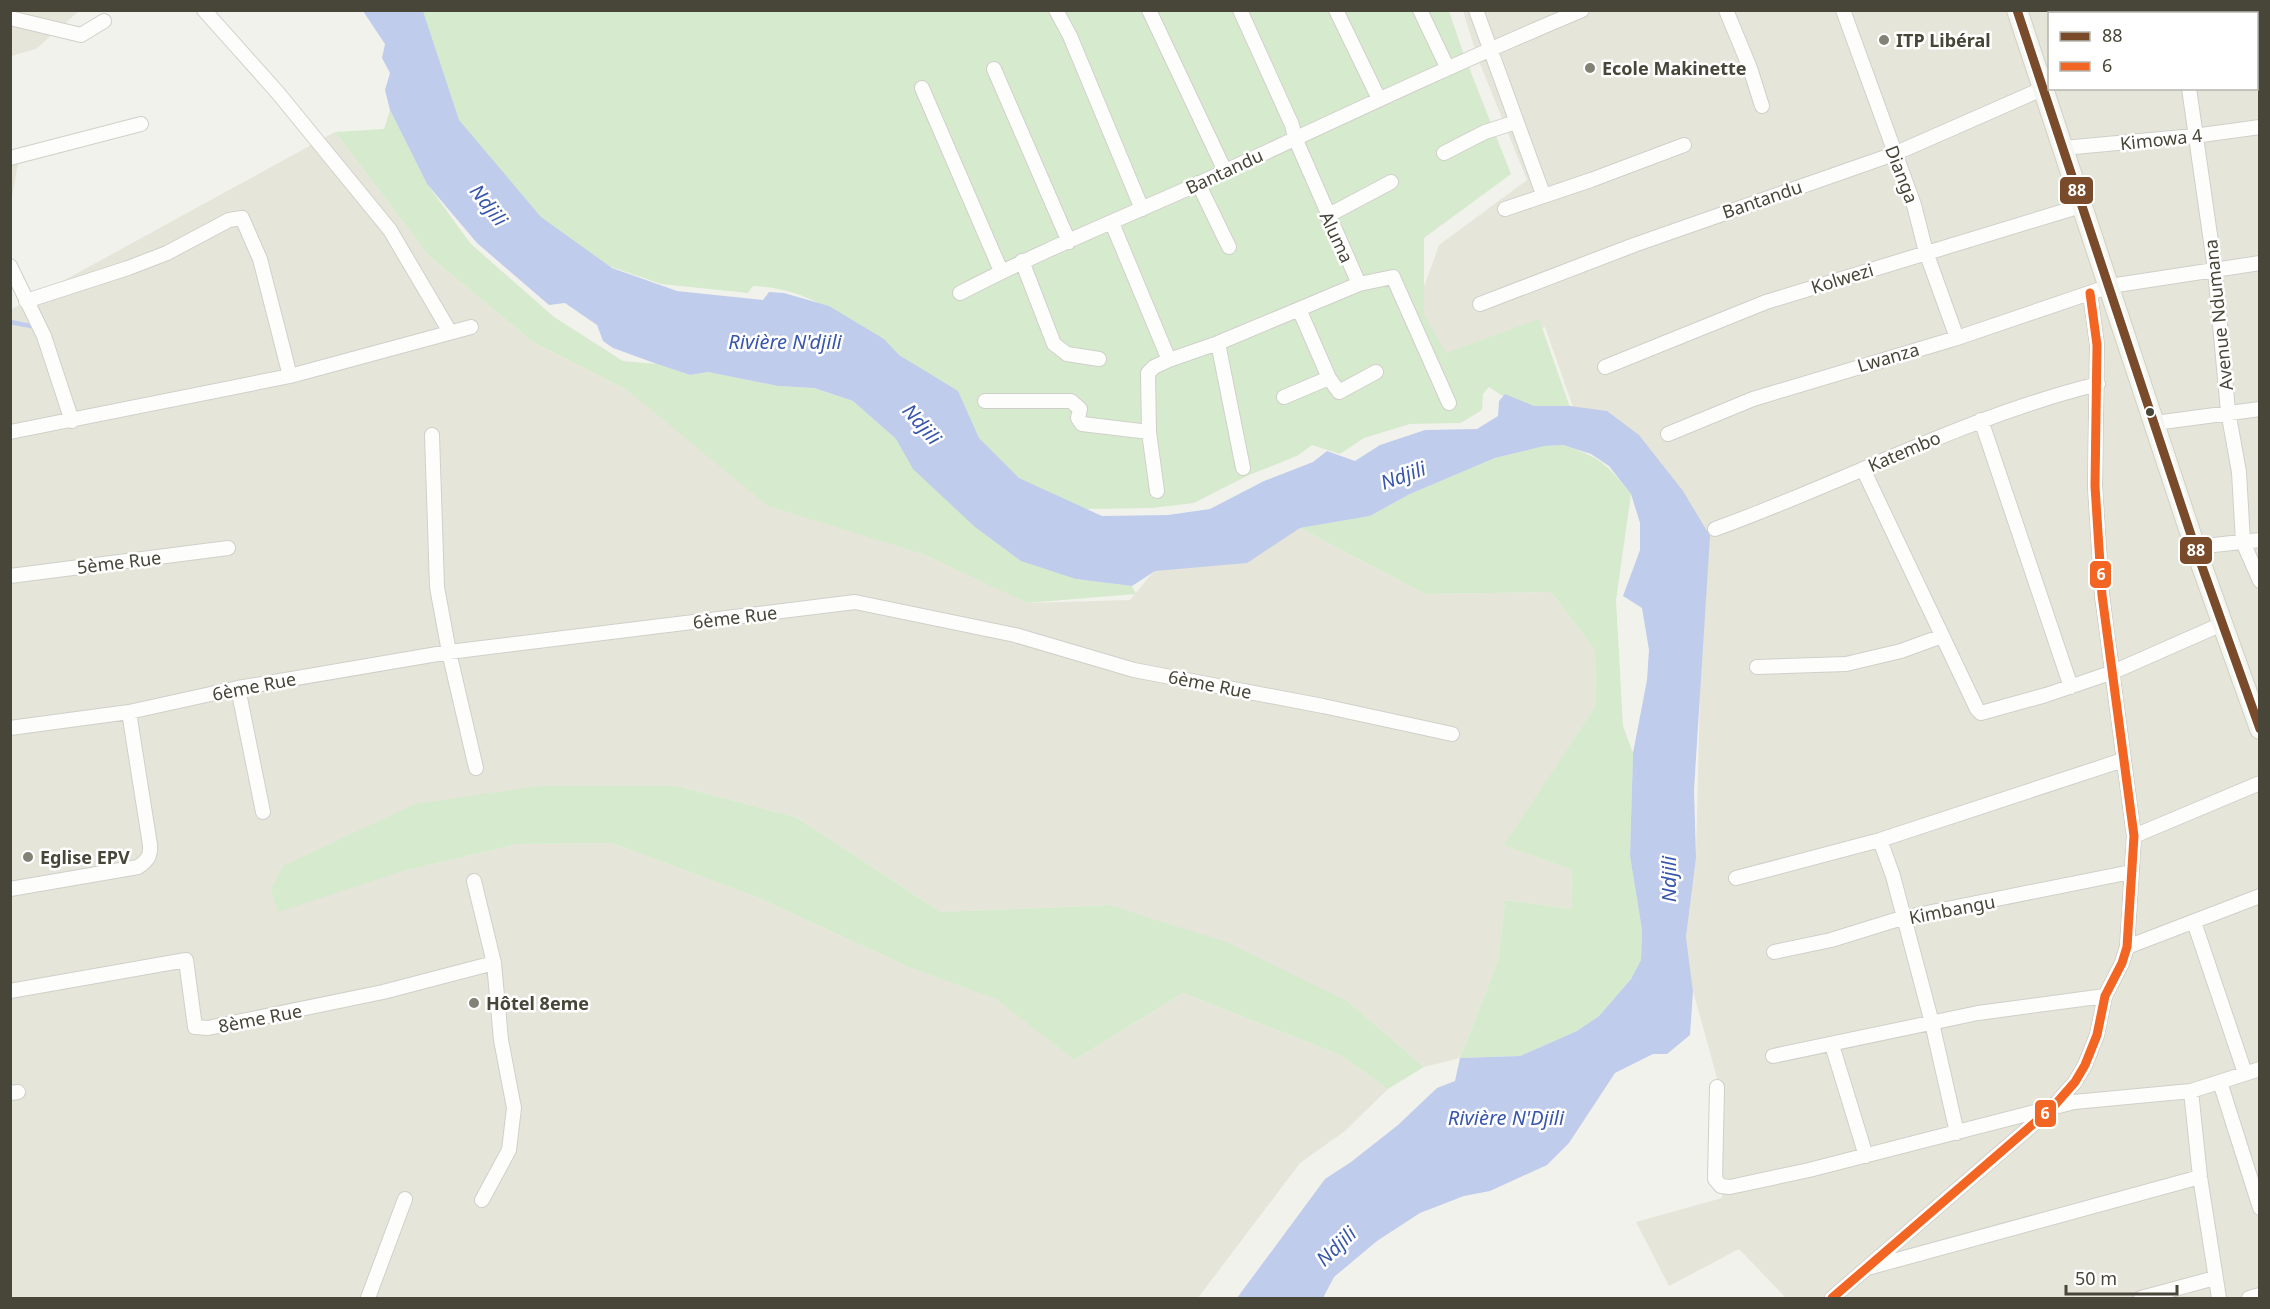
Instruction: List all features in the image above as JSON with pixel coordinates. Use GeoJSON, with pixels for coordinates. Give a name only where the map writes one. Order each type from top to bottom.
{"type":"FeatureCollection","features":[{"type":"Feature","properties":{"kind":"street"},"geometry":{"type":"LineString","coordinates":[[204,10],[278,93],[390,230],[450,332]]}},
{"type":"Feature","properties":{"kind":"street"},"geometry":{"type":"LineString","coordinates":[[1056,10],[1070,36],[1142,209]]}},
{"type":"Feature","properties":{"kind":"street"},"geometry":{"type":"LineString","coordinates":[[1149,10],[1225,171]]}},
{"type":"Feature","properties":{"kind":"street","name":"Aluma"},"geometry":{"type":"LineString","coordinates":[[1174,359],[1359,284],[1327,216],[1294,138],[1292,125],[1240,10]]}},
{"type":"Feature","properties":{"kind":"street"},"geometry":{"type":"LineString","coordinates":[[1336,10],[1379,99]]}},
{"type":"Feature","properties":{"kind":"street"},"geometry":{"type":"LineString","coordinates":[[1420,10],[1447,67]]}},
{"type":"Feature","properties":{"kind":"street"},"geometry":{"type":"LineString","coordinates":[[1476,10],[1543,194]]}},
{"type":"Feature","properties":{"kind":"street","name":"Bantandu"},"geometry":{"type":"LineString","coordinates":[[960,293],[1022,261],[1112,223],[1447,67],[1582,10]]}},
{"type":"Feature","properties":{"kind":"street"},"geometry":{"type":"LineString","coordinates":[[1726,10],[1750,68],[1762,106]]}},
{"type":"Feature","properties":{"kind":"street","name":"Dianga"},"geometry":{"type":"LineString","coordinates":[[1843,10],[1914,205],[1926,252],[1957,338]]}},
{"type":"Feature","properties":{"kind":"street"},"geometry":{"type":"LineString","coordinates":[[2017,10],[2042,89],[2084,205],[2195,547],[2258,721]]}},
{"type":"Feature","properties":{"kind":"street"},"geometry":{"type":"LineString","coordinates":[[10,18],[81,35],[104,21]]}},
{"type":"Feature","properties":{"kind":"street"},"geometry":{"type":"LineString","coordinates":[[994,69],[1069,242]]}},
{"type":"Feature","properties":{"kind":"street"},"geometry":{"type":"LineString","coordinates":[[922,88],[1001,271]]}},
{"type":"Feature","properties":{"kind":"street","name":"Bantandu"},"geometry":{"type":"LineString","coordinates":[[1480,304],[1634,245],[1894,154],[2042,89]]}},
{"type":"Feature","properties":{"kind":"street","name":"Avenue Ndumana"},"geometry":{"type":"LineString","coordinates":[[2189,90],[2215,270],[2228,411],[2239,472],[2243,542],[2259,581]]}},
{"type":"Feature","properties":{"kind":"street"},"geometry":{"type":"LineString","coordinates":[[1444,153],[1485,132],[1516,122]]}},
{"type":"Feature","properties":{"kind":"street"},"geometry":{"type":"LineString","coordinates":[[10,158],[141,124]]}},
{"type":"Feature","properties":{"kind":"street","name":"Kimowa 4"},"geometry":{"type":"LineString","coordinates":[[2063,148],[2259,128]]}},
{"type":"Feature","properties":{"kind":"street"},"geometry":{"type":"LineString","coordinates":[[1505,209],[1543,194],[1591,180],[1684,144]]}},
{"type":"Feature","properties":{"kind":"street"},"geometry":{"type":"LineString","coordinates":[[1327,216],[1391,182]]}},
{"type":"Feature","properties":{"kind":"street"},"geometry":{"type":"LineString","coordinates":[[1198,183],[1229,247]]}},
{"type":"Feature","properties":{"kind":"street","name":"Kolwezi"},"geometry":{"type":"LineString","coordinates":[[1605,367],[1766,302],[2084,205]]}},
{"type":"Feature","properties":{"kind":"street"},"geometry":{"type":"LineString","coordinates":[[26,301],[128,268],[167,253],[229,220],[242,218],[260,259],[290,376]]}},
{"type":"Feature","properties":{"kind":"street"},"geometry":{"type":"LineString","coordinates":[[1112,223],[1174,359],[1154,367],[1148,373],[1149,432],[1156,491]]}},
{"type":"Feature","properties":{"kind":"street"},"geometry":{"type":"LineString","coordinates":[[1022,261],[1054,344],[1066,354],[1099,359]]}},
{"type":"Feature","properties":{"kind":"street","name":"Lwanza"},"geometry":{"type":"LineString","coordinates":[[1668,434],[1753,399],[1957,338],[2110,286],[2259,263]]}},
{"type":"Feature","properties":{"kind":"street"},"geometry":{"type":"LineString","coordinates":[[10,266],[44,336],[72,421]]}},
{"type":"Feature","properties":{"kind":"street"},"geometry":{"type":"LineString","coordinates":[[1359,284],[1393,277],[1449,403]]}},
{"type":"Feature","properties":{"kind":"street"},"geometry":{"type":"LineString","coordinates":[[1832,1299],[2054,1107],[2075,1082],[2085,1065],[2097,1035],[2105,996],[2122,963],[2127,947],[2132,905],[2131,872],[2134,836],[2102,595],[2095,486],[2098,384],[2095,322],[2090,293]]}},
{"type":"Feature","properties":{"kind":"street"},"geometry":{"type":"LineString","coordinates":[[1299,309],[1329,378],[1339,392],[1376,372]]}},
{"type":"Feature","properties":{"kind":"street"},"geometry":{"type":"LineString","coordinates":[[10,432],[290,376],[471,327]]}},
{"type":"Feature","properties":{"kind":"street"},"geometry":{"type":"LineString","coordinates":[[1218,343],[1243,468]]}},
{"type":"Feature","properties":{"kind":"street"},"geometry":{"type":"LineString","coordinates":[[1284,397],[1329,378]]}},
{"type":"Feature","properties":{"kind":"street","name":"Katembo"},"geometry":{"type":"LineString","coordinates":[[1715,529],[1778,506],[1981,420],[2045,397],[2098,384]]}},
{"type":"Feature","properties":{"kind":"street"},"geometry":{"type":"LineString","coordinates":[[985,401],[1071,401],[1080,409],[1078,418],[1082,424],[1149,432]]}},
{"type":"Feature","properties":{"kind":"street"},"geometry":{"type":"LineString","coordinates":[[2155,423],[2228,411],[2259,409]]}},
{"type":"Feature","properties":{"kind":"street"},"geometry":{"type":"LineString","coordinates":[[1981,420],[2071,687]]}},
{"type":"Feature","properties":{"kind":"street"},"geometry":{"type":"LineString","coordinates":[[432,435],[437,587],[449,652],[476,768]]}},
{"type":"Feature","properties":{"kind":"street"},"geometry":{"type":"LineString","coordinates":[[1863,469],[1977,709],[1981,713],[2071,687],[2113,672],[2222,624]]}},
{"type":"Feature","properties":{"kind":"street"},"geometry":{"type":"LineString","coordinates":[[2195,547],[2259,540]]}},
{"type":"Feature","properties":{"kind":"street","name":"5ème Rue"},"geometry":{"type":"LineString","coordinates":[[10,576],[228,548]]}},
{"type":"Feature","properties":{"kind":"street","name":"6ème Rue"},"geometry":{"type":"LineString","coordinates":[[10,728],[129,712],[238,688],[449,652],[855,602],[1016,635],[1134,670],[1323,706],[1452,734]]}},
{"type":"Feature","properties":{"kind":"street"},"geometry":{"type":"LineString","coordinates":[[1757,667],[1846,664],[1902,651],[1942,636]]}},
{"type":"Feature","properties":{"kind":"street"},"geometry":{"type":"LineString","coordinates":[[238,688],[263,812]]}},
{"type":"Feature","properties":{"kind":"street"},"geometry":{"type":"LineString","coordinates":[[10,889],[138,867],[147,862],[151,853],[129,712]]}},
{"type":"Feature","properties":{"kind":"street"},"geometry":{"type":"LineString","coordinates":[[1736,878],[1880,840],[2123,760]]}},
{"type":"Feature","properties":{"kind":"street"},"geometry":{"type":"LineString","coordinates":[[2134,836],[2259,783]]}},
{"type":"Feature","properties":{"kind":"street"},"geometry":{"type":"LineString","coordinates":[[1880,840],[1893,876],[1902,918],[1932,1023],[1957,1133]]}},
{"type":"Feature","properties":{"kind":"street","name":"Kimbangu"},"geometry":{"type":"LineString","coordinates":[[1774,952],[1831,940],[1902,918],[2131,872]]}},
{"type":"Feature","properties":{"kind":"street"},"geometry":{"type":"LineString","coordinates":[[474,881],[494,963],[501,1040],[514,1108],[509,1150],[482,1200]]}},
{"type":"Feature","properties":{"kind":"street"},"geometry":{"type":"LineString","coordinates":[[2127,947],[2259,896]]}},
{"type":"Feature","properties":{"kind":"street"},"geometry":{"type":"LineString","coordinates":[[2194,922],[2246,1073]]}},
{"type":"Feature","properties":{"kind":"street","name":"8ème Rue"},"geometry":{"type":"LineString","coordinates":[[10,991],[186,960],[195,1027],[208,1028],[384,992],[494,963]]}},
{"type":"Feature","properties":{"kind":"street"},"geometry":{"type":"LineString","coordinates":[[1773,1056],[1932,1023],[2105,996]]}},
{"type":"Feature","properties":{"kind":"street"},"geometry":{"type":"LineString","coordinates":[[1832,1045],[1866,1156]]}},
{"type":"Feature","properties":{"kind":"street"},"geometry":{"type":"LineString","coordinates":[[1717,1087],[1715,1179],[1721,1186],[1730,1186],[1866,1156],[2074,1102],[2191,1091],[2259,1069]]}},
{"type":"Feature","properties":{"kind":"street"},"geometry":{"type":"LineString","coordinates":[[2220,1082],[2259,1208]]}},
{"type":"Feature","properties":{"kind":"street"},"geometry":{"type":"LineString","coordinates":[[2191,1091],[2200,1177],[2218,1299]]}},
{"type":"Feature","properties":{"kind":"street"},"geometry":{"type":"LineString","coordinates":[[1866,1268],[2200,1177]]}},
{"type":"Feature","properties":{"kind":"street"},"geometry":{"type":"LineString","coordinates":[[368,1299],[405,1199]]}},
{"type":"Feature","properties":{"kind":"street"},"geometry":{"type":"LineString","coordinates":[[2141,1299],[2215,1278]]}},
{"type":"Feature","properties":{"kind":"street"},"geometry":{"type":"LineString","coordinates":[[2249,1299],[2259,1295]]}},
{"type":"Feature","properties":{"kind":"shaded area"},"geometry":{"type":"Polygon","coordinates":[[[11,11],[79,11],[36,49],[11,56],[11,11]]]}},
{"type":"Feature","properties":{"kind":"shaded area"},"geometry":{"type":"Polygon","coordinates":[[[1463,11],[2259,11],[2259,1298],[1786,1298],[1739,1249],[1669,1286],[1636,1222],[1722,1198],[1724,1103],[1693,991],[1686,937],[1696,858],[1703,566],[1574,410],[1545,327],[1421,369],[1416,309],[1439,245],[1527,180],[1478,59],[1463,11]]]}},
{"type":"Feature","properties":{"kind":"shaded area"},"geometry":{"type":"Polygon","coordinates":[[[335,132],[429,256],[533,342],[627,390],[923,554],[1028,603],[1130,600],[1154,571],[1300,528],[1425,594],[1551,592],[1595,650],[1596,705],[1505,845],[1572,870],[1571,909],[1505,900],[1498,961],[1460,1058],[1424,1067],[1349,1002],[1109,905],[941,912],[796,817],[677,786],[403,871],[518,844],[612,843],[759,898],[911,968],[997,999],[1074,1060],[1183,993],[1340,1055],[1388,1089],[1345,1131],[1300,1163],[1198,1298],[11,1298],[10,310],[335,132]]]}},
{"type":"Feature","properties":{"kind":"shaded area"},"geometry":{"type":"Polygon","coordinates":[[[11,156],[18,164],[11,202],[11,156]]]}},
{"type":"Feature","properties":{"kind":"green space"},"geometry":{"type":"Polygon","coordinates":[[[410,11],[1449,11],[1511,174],[1424,238],[1424,314],[1446,353],[1539,319],[1571,410],[1516,405],[1489,387],[1483,394],[1482,410],[1461,423],[1410,424],[1364,438],[1340,454],[1312,445],[1297,456],[1249,475],[1194,503],[1152,508],[1086,509],[1004,472],[832,311],[814,301],[774,288],[753,286],[748,293],[661,284],[597,262],[525,210],[443,113],[410,11]]]}},
{"type":"Feature","properties":{"kind":"green space"},"geometry":{"type":"Polygon","coordinates":[[[390,110],[427,184],[471,244],[554,317],[623,361],[657,364],[690,375],[708,372],[778,386],[813,388],[853,401],[896,439],[914,469],[945,496],[1076,579],[1132,586],[1136,594],[1027,603],[923,554],[768,506],[627,390],[533,342],[429,256],[335,132],[384,129],[390,110]]]}},
{"type":"Feature","properties":{"kind":"green space"},"geometry":{"type":"Polygon","coordinates":[[[1563,445],[1602,463],[1631,494],[1616,600],[1623,726],[1633,753],[1630,856],[1642,930],[1641,960],[1631,979],[1599,1016],[1577,1031],[1520,1056],[1460,1058],[1498,961],[1505,900],[1571,909],[1572,870],[1504,845],[1596,705],[1595,650],[1551,592],[1425,594],[1300,528],[1370,516],[1410,494],[1495,458],[1544,446],[1563,445]]]}},
{"type":"Feature","properties":{"kind":"green space"},"geometry":{"type":"Polygon","coordinates":[[[539,786],[677,786],[796,817],[941,912],[1109,905],[1229,943],[1349,1002],[1424,1067],[1388,1089],[1340,1055],[1183,993],[1074,1060],[996,999],[911,968],[759,898],[612,843],[518,844],[403,871],[278,912],[271,890],[283,866],[415,804],[539,786]]]}},
{"type":"Feature","properties":{"kind":"water","name":"Rivière N'djili"},"geometry":{"type":"Polygon","coordinates":[[[363,11],[423,11],[459,120],[541,217],[612,268],[677,291],[763,300],[769,292],[784,293],[829,306],[884,339],[899,355],[958,391],[979,438],[1019,478],[1102,516],[1168,515],[1210,509],[1264,481],[1313,462],[1327,451],[1355,461],[1380,445],[1425,430],[1477,429],[1498,416],[1499,401],[1505,394],[1534,406],[1570,406],[1607,411],[1639,435],[1683,491],[1710,536],[1694,790],[1696,858],[1686,937],[1693,991],[1690,1035],[1667,1054],[1653,1054],[1615,1073],[1569,1143],[1547,1165],[1490,1191],[1464,1196],[1420,1213],[1377,1241],[1334,1277],[1323,1298],[1237,1298],[1325,1179],[1398,1125],[1437,1088],[1455,1081],[1460,1058],[1520,1056],[1577,1031],[1599,1016],[1631,979],[1641,960],[1642,930],[1630,856],[1633,753],[1647,680],[1649,650],[1642,608],[1623,596],[1640,550],[1640,523],[1631,494],[1609,466],[1591,454],[1563,445],[1544,446],[1495,458],[1410,494],[1370,516],[1300,528],[1247,563],[1155,571],[1132,586],[1076,579],[1021,561],[975,527],[913,469],[896,439],[853,401],[814,388],[778,386],[708,372],[690,375],[613,348],[603,341],[597,325],[565,303],[549,305],[477,243],[427,184],[390,110],[385,90],[390,73],[382,58],[385,44],[363,11]]]}},
{"type":"Feature","properties":{"kind":"waterway"},"geometry":{"type":"LineString","coordinates":[[10,322],[31,326]]}},
{"type":"Feature","properties":{"kind":"transit line","name":"88"},"geometry":{"type":"LineString","coordinates":[[2017,10],[2195,547],[2260,729]]}},
{"type":"Feature","properties":{"kind":"transit line","name":"6"},"geometry":{"type":"LineString","coordinates":[[1832,1298],[2053,1107],[2075,1082],[2085,1065],[2097,1035],[2105,996],[2122,963],[2127,947],[2134,836],[2102,595],[2095,486],[2097,345],[2090,293]]}},
{"type":"Feature","properties":{"kind":"place","name":"ITP Libéral"},"geometry":{"type":"Point","coordinates":[1884,40]}},
{"type":"Feature","properties":{"kind":"place","name":"Ecole Makinette"},"geometry":{"type":"Point","coordinates":[1590,68]}},
{"type":"Feature","properties":{"kind":"place","name":"Eglise EPV"},"geometry":{"type":"Point","coordinates":[28,857]}},
{"type":"Feature","properties":{"kind":"place","name":"Hôtel 8eme"},"geometry":{"type":"Point","coordinates":[474,1003]}},
{"type":"Feature","properties":{"kind":"water label","name":"Ndjili"},"geometry":{"type":"Point","coordinates":[489,205]}},
{"type":"Feature","properties":{"kind":"water label","name":"Ndjili"},"geometry":{"type":"Point","coordinates":[922,424]}},
{"type":"Feature","properties":{"kind":"water label","name":"Ndjili"},"geometry":{"type":"Point","coordinates":[1403,475]}},
{"type":"Feature","properties":{"kind":"water label","name":"Ndjili"},"geometry":{"type":"Point","coordinates":[1668,879]}},
{"type":"Feature","properties":{"kind":"water label","name":"Rivière N'Djili"},"geometry":{"type":"Point","coordinates":[1506,1117]}},
{"type":"Feature","properties":{"kind":"water label","name":"Ndjili"},"geometry":{"type":"Point","coordinates":[1336,1246]}}]}
